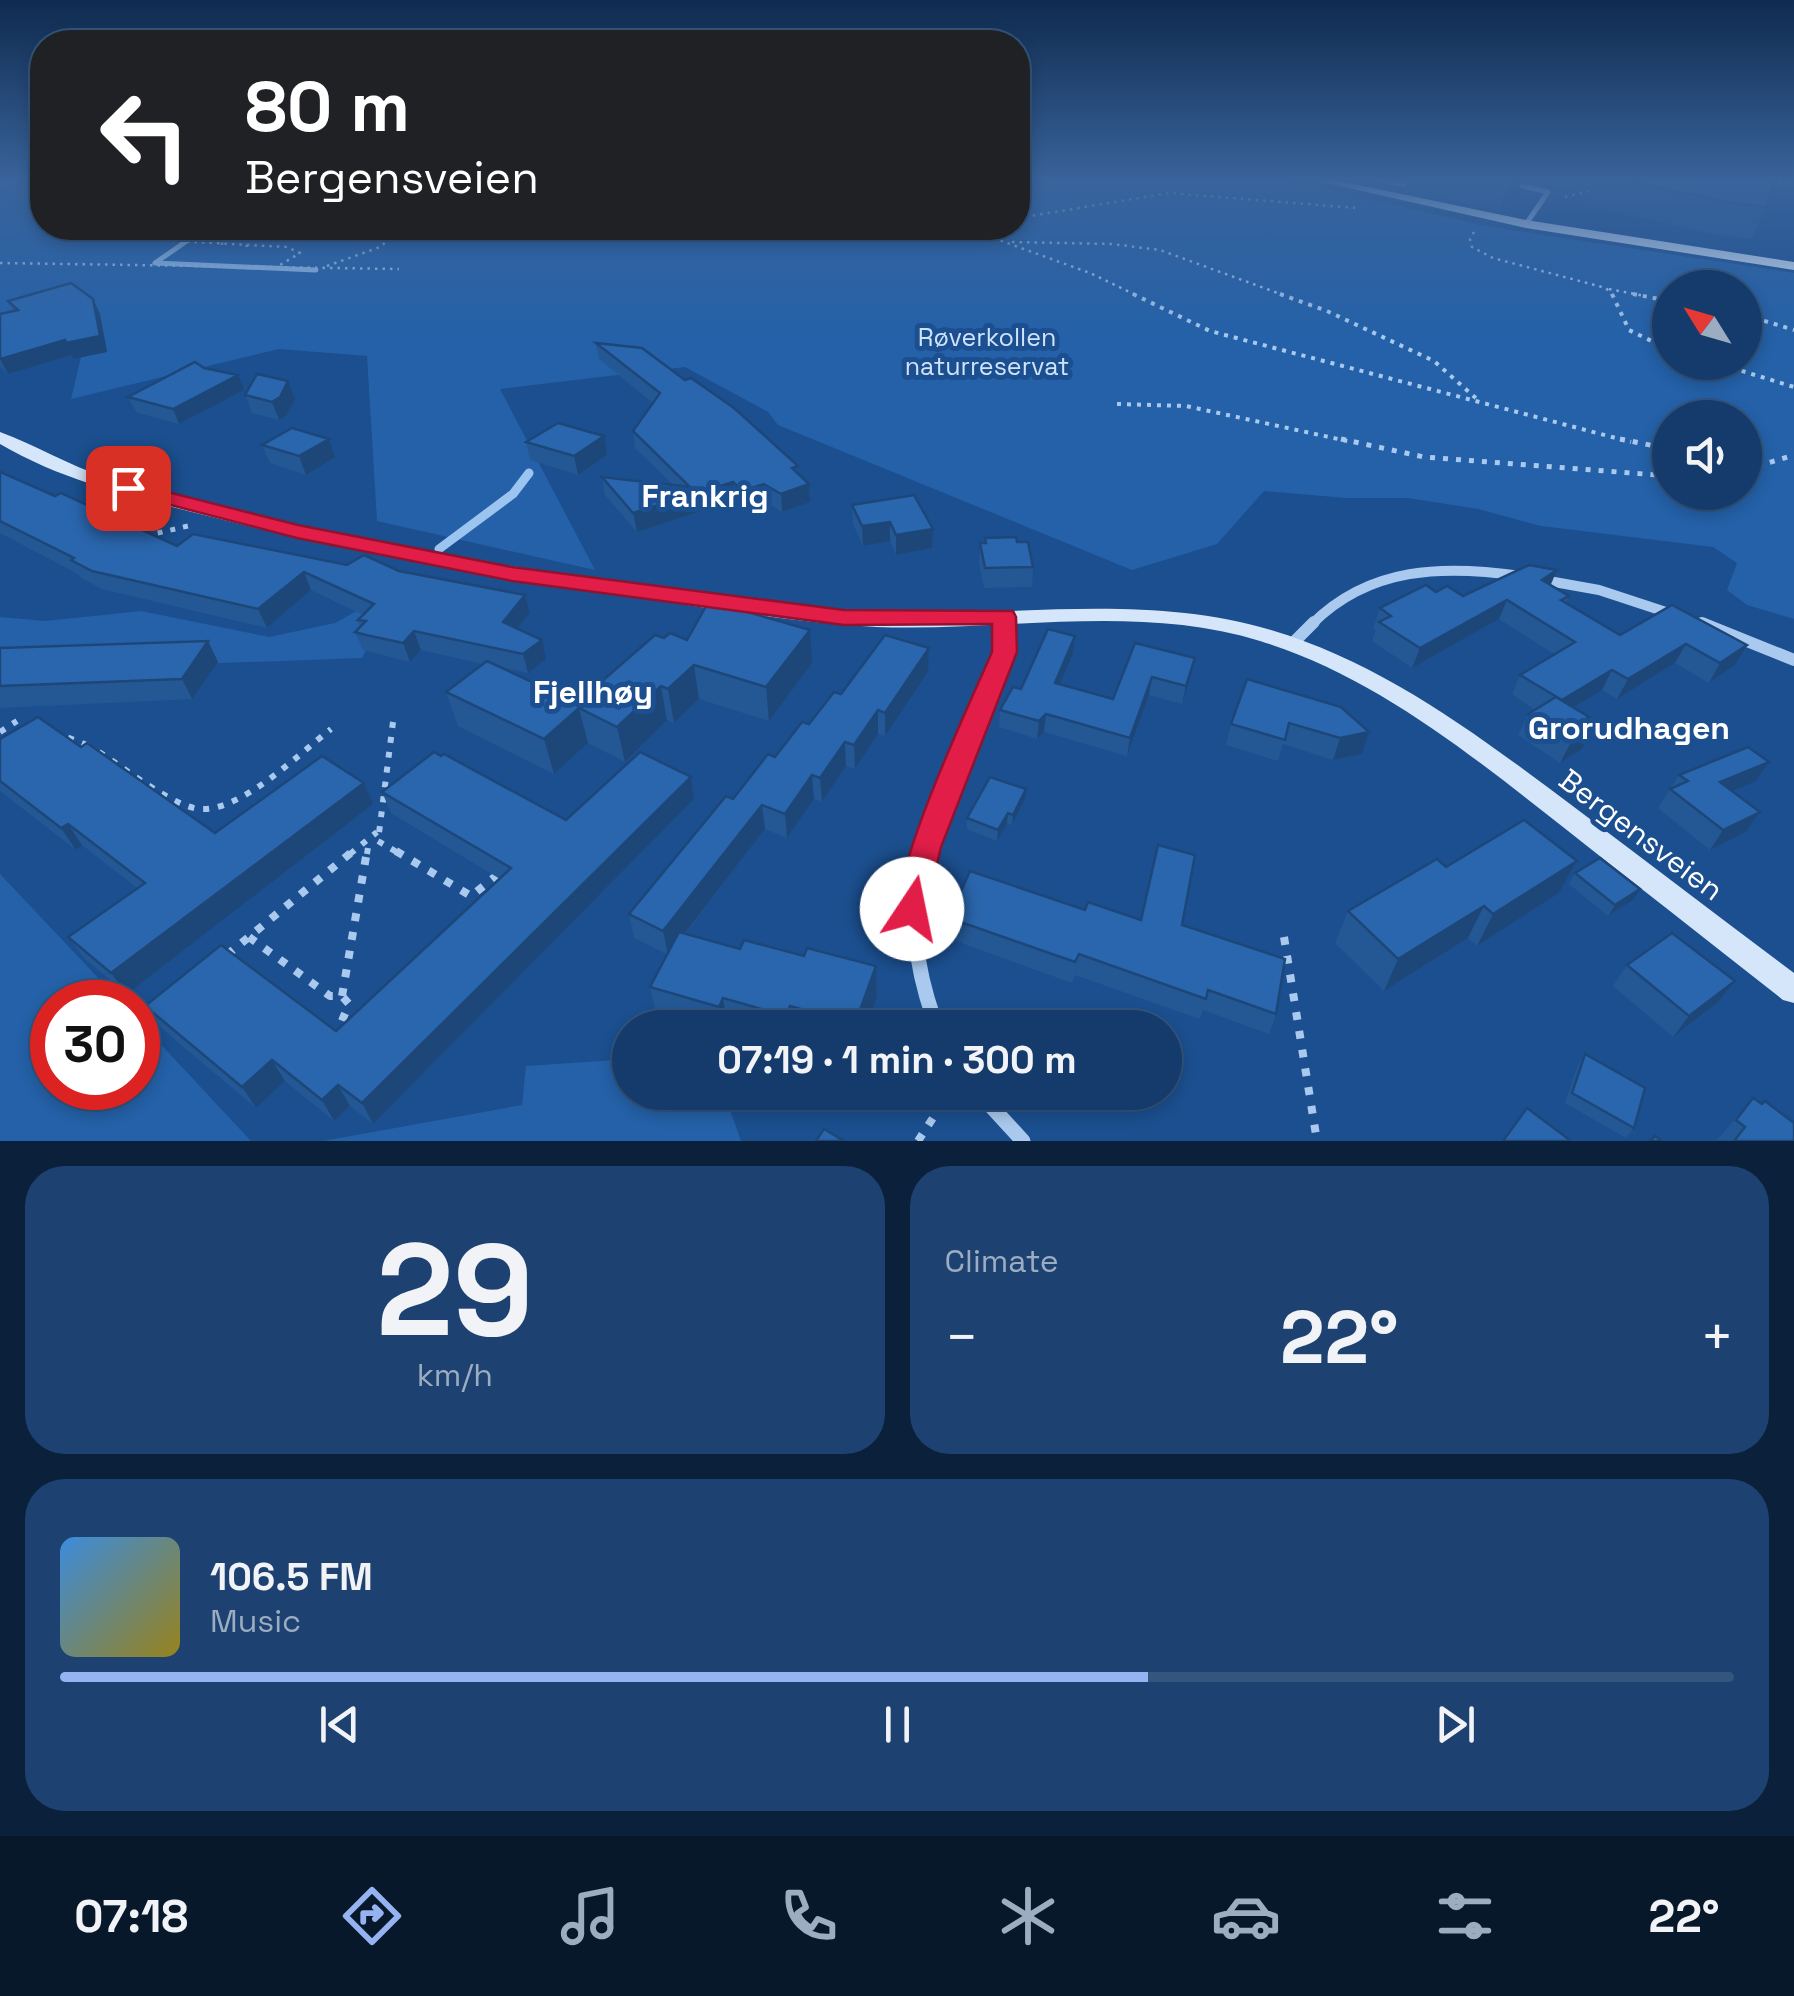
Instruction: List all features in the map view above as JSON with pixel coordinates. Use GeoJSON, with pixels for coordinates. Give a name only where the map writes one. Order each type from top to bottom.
{"type":"FeatureCollection","features":[{"type":"Feature","properties":{"kind":"street"},"geometry":{"type":"LineString","coordinates":[[1579,232],[1794,266]]}},
{"type":"Feature","properties":{"kind":"street","name":"Bergensveien"},"geometry":{"type":"LineString","coordinates":[[0,437],[52,464],[155,496],[297,532],[460,565],[844,618],[1156,616],[1224,625],[1292,644],[1363,675],[1434,719],[1794,990]]}},
{"type":"Feature","properties":{"kind":"street"},"geometry":{"type":"LineString","coordinates":[[1292,644],[1329,606],[1348,594],[1391,577],[1435,567],[1599,590],[1718,628],[1794,660]]}},
{"type":"Feature","properties":{"kind":"street"},"geometry":{"type":"LineString","coordinates":[[929,1010],[922,996],[910,930],[914,888],[946,791],[1004,652],[1004,617]]}},
{"type":"Feature","properties":{"kind":"street"},"geometry":{"type":"LineString","coordinates":[[995,1110],[1023,1141]]}},
{"type":"Feature","properties":{"kind":"path"},"geometry":{"type":"LineString","coordinates":[[1473,232],[1472,247],[1492,258],[1652,297]]}},
{"type":"Feature","properties":{"kind":"path"},"geometry":{"type":"LineString","coordinates":[[157,240],[288,248],[300,254],[277,266]]}},
{"type":"Feature","properties":{"kind":"path"},"geometry":{"type":"LineString","coordinates":[[222,240],[222,245]]}},
{"type":"Feature","properties":{"kind":"path"},"geometry":{"type":"LineString","coordinates":[[244,240],[247,247]]}},
{"type":"Feature","properties":{"kind":"path"},"geometry":{"type":"LineString","coordinates":[[324,267],[380,247],[388,240]]}},
{"type":"Feature","properties":{"kind":"path"},"geometry":{"type":"LineString","coordinates":[[999,240],[1090,273],[1210,331],[1652,445]]}},
{"type":"Feature","properties":{"kind":"path"},"geometry":{"type":"LineString","coordinates":[[999,240],[1063,246],[1112,244],[1160,250],[1328,311],[1434,361],[1481,402]]}},
{"type":"Feature","properties":{"kind":"path"},"geometry":{"type":"LineString","coordinates":[[0,263],[399,269]]}},
{"type":"Feature","properties":{"kind":"path"},"geometry":{"type":"LineString","coordinates":[[1606,288],[1616,296],[1623,324],[1652,343]]}},
{"type":"Feature","properties":{"kind":"path"},"geometry":{"type":"LineString","coordinates":[[1762,321],[1794,330]]}},
{"type":"Feature","properties":{"kind":"path"},"geometry":{"type":"LineString","coordinates":[[1762,377],[1794,387]]}},
{"type":"Feature","properties":{"kind":"path"},"geometry":{"type":"LineString","coordinates":[[1117,404],[1186,406],[1424,457],[1652,475]]}},
{"type":"Feature","properties":{"kind":"path"},"geometry":{"type":"LineString","coordinates":[[1762,465],[1794,458]]}},
{"type":"Feature","properties":{"kind":"path"},"geometry":{"type":"LineString","coordinates":[[141,537],[190,526]]}},
{"type":"Feature","properties":{"kind":"path"},"geometry":{"type":"LineString","coordinates":[[0,732],[18,721]]}},
{"type":"Feature","properties":{"kind":"path"},"geometry":{"type":"LineString","coordinates":[[393,722],[378,841],[471,896],[509,865]]}},
{"type":"Feature","properties":{"kind":"path"},"geometry":{"type":"LineString","coordinates":[[42,734],[67,734],[197,810],[220,806],[246,792],[331,729]]}},
{"type":"Feature","properties":{"kind":"path"},"geometry":{"type":"LineString","coordinates":[[218,962],[379,830]]}},
{"type":"Feature","properties":{"kind":"path"},"geometry":{"type":"LineString","coordinates":[[342,996],[369,839]]}},
{"type":"Feature","properties":{"kind":"path"},"geometry":{"type":"LineString","coordinates":[[249,937],[330,996],[342,996],[349,1004],[332,1047]]}},
{"type":"Feature","properties":{"kind":"path"},"geometry":{"type":"LineString","coordinates":[[1284,937],[1317,1141]]}},
{"type":"Feature","properties":{"kind":"path"},"geometry":{"type":"LineString","coordinates":[[918,1141],[938,1110]]}},
{"type":"Feature","properties":{"kind":"green space","name":"Røverkollen naturreservat"},"geometry":{"type":"Polygon","coordinates":[[[0,232],[30,232],[30,240],[1030,240],[1030,232],[1526,232],[1794,273],[1794,619],[1747,605],[1727,590],[1737,563],[1713,547],[1541,526],[1478,509],[1408,498],[1346,498],[1264,491],[1217,544],[1132,570],[778,425],[768,412],[685,367],[500,389],[595,570],[377,521],[367,356],[279,349],[71,399],[84,344],[0,336],[0,232]]]}},
{"type":"Feature","properties":{"kind":"green space"},"geometry":{"type":"Polygon","coordinates":[[[396,589],[362,658],[0,671],[0,617],[45,621],[141,611],[269,637],[335,623],[396,589]]]}},
{"type":"Feature","properties":{"kind":"green space"},"geometry":{"type":"Polygon","coordinates":[[[0,874],[100,980],[30,980],[30,1110],[160,1110],[160,1044],[251,1141],[0,1141],[0,874]]]}},
{"type":"Feature","properties":{"kind":"green space"},"geometry":{"type":"Polygon","coordinates":[[[612,1060],[612,1110],[730,1110],[741,1141],[323,1141],[522,1105],[526,1066],[612,1060]]]}},
{"type":"Feature","properties":{"kind":"building"},"geometry":{"type":"Polygon","coordinates":[[[71,283],[93,299],[100,336],[66,343],[65,340],[0,359],[0,314],[18,310],[8,301],[71,283]]]}},
{"type":"Feature","properties":{"kind":"building"},"geometry":{"type":"Polygon","coordinates":[[[596,343],[642,348],[685,380],[691,378],[734,408],[798,466],[792,468],[809,484],[781,494],[764,484],[742,491],[733,482],[633,513],[602,477],[690,487],[633,431],[660,393],[596,343]]]}},
{"type":"Feature","properties":{"kind":"building"},"geometry":{"type":"Polygon","coordinates":[[[195,362],[204,368],[238,375],[173,409],[128,397],[195,362]]]}},
{"type":"Feature","properties":{"kind":"building"},"geometry":{"type":"Polygon","coordinates":[[[257,374],[288,381],[280,397],[272,402],[245,395],[257,374]]]}},
{"type":"Feature","properties":{"kind":"building"},"geometry":{"type":"Polygon","coordinates":[[[558,423],[604,436],[574,456],[526,442],[558,423]]]}},
{"type":"Feature","properties":{"kind":"building"},"geometry":{"type":"Polygon","coordinates":[[[292,428],[329,439],[299,456],[262,445],[292,428]]]}},
{"type":"Feature","properties":{"kind":"building"},"geometry":{"type":"Polygon","coordinates":[[[0,472],[55,496],[61,493],[177,546],[193,534],[347,565],[364,555],[399,571],[525,595],[503,622],[542,640],[523,654],[414,631],[403,643],[355,632],[366,621],[358,620],[374,604],[304,572],[258,609],[92,571],[0,521],[0,472]]]}},
{"type":"Feature","properties":{"kind":"building"},"geometry":{"type":"Polygon","coordinates":[[[914,495],[933,529],[896,535],[890,522],[862,526],[852,505],[914,495]]]}},
{"type":"Feature","properties":{"kind":"building"},"geometry":{"type":"Polygon","coordinates":[[[1016,537],[1017,542],[1028,542],[1033,567],[985,568],[980,543],[986,543],[985,538],[1016,537]]]}},
{"type":"Feature","properties":{"kind":"building"},"geometry":{"type":"Polygon","coordinates":[[[1529,565],[1557,570],[1542,580],[1569,596],[1561,600],[1620,635],[1672,605],[1747,645],[1720,663],[1686,644],[1628,679],[1612,670],[1562,700],[1520,675],[1575,642],[1507,600],[1420,648],[1379,622],[1391,616],[1380,608],[1426,585],[1436,592],[1447,586],[1463,596],[1529,565]]]}},
{"type":"Feature","properties":{"kind":"building"},"geometry":{"type":"Polygon","coordinates":[[[709,601],[810,630],[766,687],[694,665],[668,689],[661,686],[617,727],[579,708],[544,739],[446,692],[487,661],[577,703],[655,635],[664,638],[670,633],[687,640],[709,601]]]}},
{"type":"Feature","properties":{"kind":"building"},"geometry":{"type":"Polygon","coordinates":[[[1048,629],[1075,636],[1055,683],[1113,699],[1135,643],[1195,658],[1186,686],[1152,677],[1130,738],[1046,714],[1039,721],[1000,710],[1013,687],[1021,689],[1048,629]]]}},
{"type":"Feature","properties":{"kind":"building"},"geometry":{"type":"Polygon","coordinates":[[[885,635],[929,648],[885,713],[878,710],[854,745],[845,742],[820,778],[812,775],[785,814],[762,805],[663,931],[629,914],[726,796],[733,799],[768,754],[775,757],[802,722],[809,724],[834,692],[841,694],[885,635]]]}},
{"type":"Feature","properties":{"kind":"building"},"geometry":{"type":"Polygon","coordinates":[[[208,641],[182,679],[0,686],[0,648],[208,641]]]}},
{"type":"Feature","properties":{"kind":"building"},"geometry":{"type":"Polygon","coordinates":[[[1247,679],[1341,707],[1369,732],[1340,738],[1289,723],[1285,740],[1231,724],[1247,679]]]}},
{"type":"Feature","properties":{"kind":"building"},"geometry":{"type":"Polygon","coordinates":[[[1556,697],[1589,717],[1582,721],[1593,728],[1571,742],[1528,714],[1556,697]]]}},
{"type":"Feature","properties":{"kind":"building"},"geometry":{"type":"Polygon","coordinates":[[[38,717],[81,747],[87,743],[215,833],[322,756],[364,783],[111,973],[68,937],[145,883],[68,824],[61,828],[0,781],[0,739],[38,717]]]}},
{"type":"Feature","properties":{"kind":"building"},"geometry":{"type":"Polygon","coordinates":[[[1748,747],[1769,762],[1720,782],[1760,812],[1723,830],[1670,789],[1688,781],[1679,775],[1748,747]]]}},
{"type":"Feature","properties":{"kind":"building"},"geometry":{"type":"Polygon","coordinates":[[[434,752],[566,820],[640,752],[691,777],[362,1103],[338,1085],[322,1100],[272,1060],[242,1087],[160,1019],[160,994],[221,945],[336,1031],[511,868],[382,792],[434,752]]]}},
{"type":"Feature","properties":{"kind":"building"},"geometry":{"type":"Polygon","coordinates":[[[990,777],[1026,789],[1013,815],[1008,813],[998,830],[967,818],[990,777]]]}},
{"type":"Feature","properties":{"kind":"building"},"geometry":{"type":"Polygon","coordinates":[[[1524,820],[1577,861],[1493,914],[1484,906],[1398,959],[1348,911],[1437,859],[1446,867],[1524,820]]]}},
{"type":"Feature","properties":{"kind":"building"},"geometry":{"type":"Polygon","coordinates":[[[1158,845],[1195,855],[1182,925],[1285,959],[1276,1014],[1208,990],[1206,999],[1079,954],[1075,962],[949,918],[970,871],[1085,910],[1088,902],[1141,920],[1158,845]]]}},
{"type":"Feature","properties":{"kind":"building"},"geometry":{"type":"Polygon","coordinates":[[[1600,858],[1640,889],[1615,905],[1575,873],[1600,858]]]}},
{"type":"Feature","properties":{"kind":"building"},"geometry":{"type":"Polygon","coordinates":[[[679,932],[740,949],[744,940],[804,956],[807,948],[876,966],[860,1010],[804,1010],[790,1006],[788,1010],[765,1010],[723,998],[719,1007],[650,987],[679,932]]]}},
{"type":"Feature","properties":{"kind":"building"},"geometry":{"type":"Polygon","coordinates":[[[1672,933],[1735,981],[1689,1016],[1627,965],[1672,933]]]}},
{"type":"Feature","properties":{"kind":"building"},"geometry":{"type":"Polygon","coordinates":[[[1585,1054],[1645,1088],[1634,1128],[1572,1093],[1585,1054]]]}},
{"type":"Feature","properties":{"kind":"building"},"geometry":{"type":"Polygon","coordinates":[[[1753,1098],[1762,1104],[1765,1101],[1794,1123],[1794,1141],[1734,1141],[1745,1127],[1736,1120],[1753,1098]]]}},
{"type":"Feature","properties":{"kind":"building"},"geometry":{"type":"Polygon","coordinates":[[[1527,1108],[1571,1141],[1503,1141],[1527,1108]]]}},
{"type":"Feature","properties":{"kind":"building"},"geometry":{"type":"Polygon","coordinates":[[[824,1129],[844,1141],[816,1141],[824,1129]]]}},
{"type":"Feature","properties":{"kind":"waterway"},"geometry":{"type":"LineString","coordinates":[[188,240],[155,263],[316,270]]}},
{"type":"Feature","properties":{"kind":"waterway"},"geometry":{"type":"LineString","coordinates":[[439,549],[513,494],[529,473]]}},
{"type":"Feature","properties":{"kind":"district","name":"Frankrig"},"geometry":{"type":"Point","coordinates":[705,496]}},
{"type":"Feature","properties":{"kind":"district","name":"Fjellhøy"},"geometry":{"type":"Point","coordinates":[593,692]}},
{"type":"Feature","properties":{"kind":"district","name":"Grorudhagen"},"geometry":{"type":"Point","coordinates":[1629,728]}},
{"type":"Feature","properties":{"kind":"route"},"geometry":{"type":"LineString","coordinates":[[128,488],[297,532],[512,574],[844,618],[1004,617],[1004,652],[946,791],[914,888],[912,909]]}}]}
